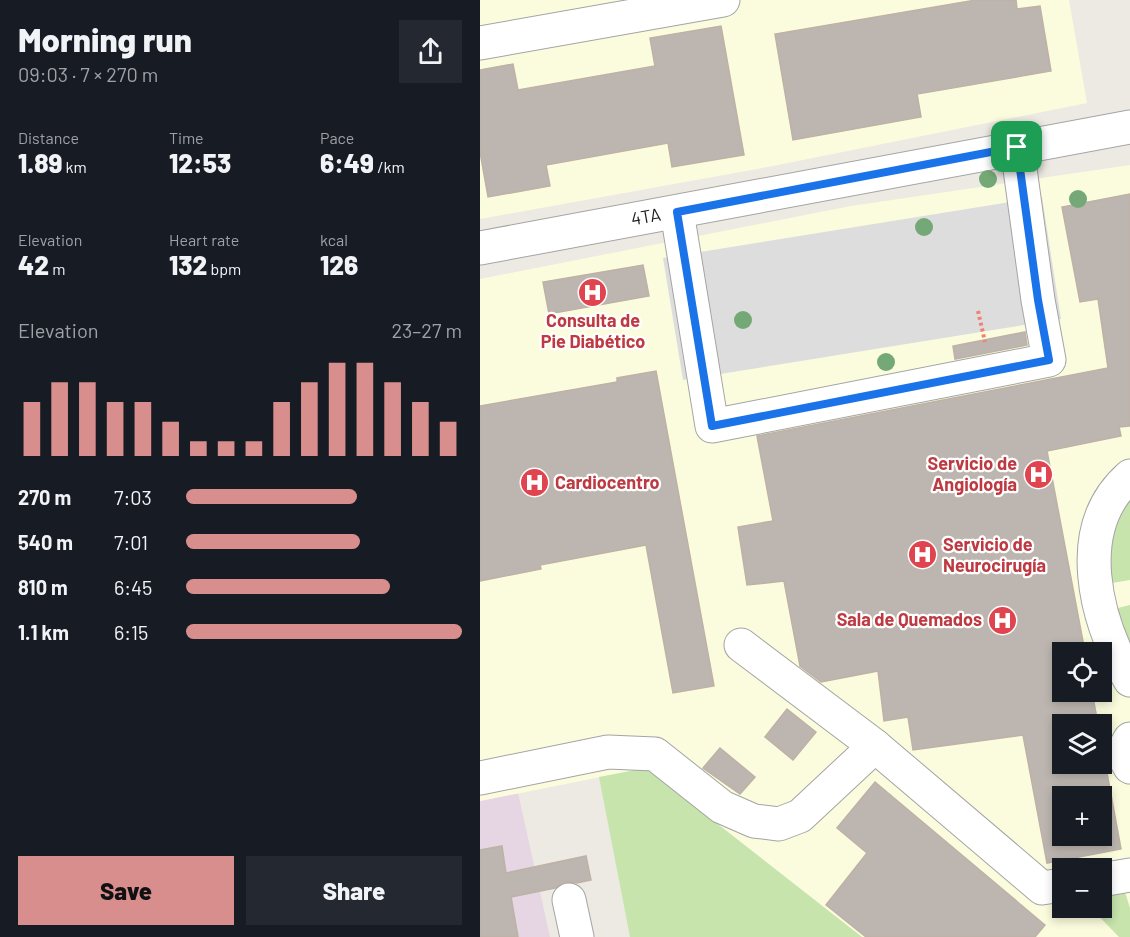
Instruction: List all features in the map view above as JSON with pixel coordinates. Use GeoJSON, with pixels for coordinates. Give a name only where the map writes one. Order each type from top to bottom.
{"type":"FeatureCollection","features":[{"type":"Feature","properties":{"kind":"street"},"geometry":{"type":"LineString","coordinates":[[480,43],[723,0]]}},
{"type":"Feature","properties":{"kind":"street","name":"4TA"},"geometry":{"type":"LineString","coordinates":[[480,248],[1017,147],[1130,128]]}},
{"type":"Feature","properties":{"kind":"street"},"geometry":{"type":"LineString","coordinates":[[677,212],[712,426],[1049,360],[1038,300],[1017,147]]}},
{"type":"Feature","properties":{"kind":"street"},"geometry":{"type":"LineString","coordinates":[[1130,476],[1111,496],[1098,529],[1093,573],[1100,611],[1114,653],[1130,680]]}},
{"type":"Feature","properties":{"kind":"street"},"geometry":{"type":"LineString","coordinates":[[741,645],[874,746],[1042,888],[1052,886]]}},
{"type":"Feature","properties":{"kind":"street"},"geometry":{"type":"LineString","coordinates":[[1130,739],[1122,753],[1130,767]]}},
{"type":"Feature","properties":{"kind":"street"},"geometry":{"type":"LineString","coordinates":[[480,778],[608,752],[655,754],[722,807],[754,821],[779,824],[801,816],[874,746]]}},
{"type":"Feature","properties":{"kind":"street"},"geometry":{"type":"LineString","coordinates":[[1112,878],[1130,875]]}},
{"type":"Feature","properties":{"kind":"street"},"geometry":{"type":"LineString","coordinates":[[568,900],[577,937]]}},
{"type":"Feature","properties":{"kind":"shaded area"},"geometry":{"type":"Polygon","coordinates":[[[480,0],[1069,0],[1087,103],[773,166],[480,219],[480,0]]]}},
{"type":"Feature","properties":{"kind":"shaded area"},"geometry":{"type":"Polygon","coordinates":[[[1130,165],[1130,937],[862,937],[646,768],[480,801],[480,279],[851,206],[1130,165]]]}},
{"type":"Feature","properties":{"kind":"shaded area"},"geometry":{"type":"Polygon","coordinates":[[[1042,197],[1061,319],[683,380],[663,258],[1042,197]]]}},
{"type":"Feature","properties":{"kind":"shaded area"},"geometry":{"type":"Polygon","coordinates":[[[518,793],[550,937],[480,937],[480,801],[518,793]]]}},
{"type":"Feature","properties":{"kind":"green space"},"geometry":{"type":"Polygon","coordinates":[[[1130,499],[1130,580],[1112,583],[1110,559],[1112,539],[1130,499]]]}},
{"type":"Feature","properties":{"kind":"green space"},"geometry":{"type":"Polygon","coordinates":[[[1130,605],[1130,654],[1114,609],[1130,605]]]}},
{"type":"Feature","properties":{"kind":"green space"},"geometry":{"type":"Polygon","coordinates":[[[646,768],[862,937],[630,937],[599,777],[646,768]]]}},
{"type":"Feature","properties":{"kind":"green space"},"geometry":{"type":"Polygon","coordinates":[[[1121,880],[1130,908],[1130,937],[1119,937],[1101,918],[1112,918],[1112,881],[1121,880]]]}},
{"type":"Feature","properties":{"kind":"building"},"geometry":{"type":"Polygon","coordinates":[[[976,0],[1016,0],[1017,9],[1040,6],[1051,71],[917,94],[921,117],[793,140],[775,34],[976,0]]]}},
{"type":"Feature","properties":{"kind":"building"},"geometry":{"type":"Polygon","coordinates":[[[721,26],[744,155],[672,167],[668,143],[546,165],[550,186],[488,197],[480,152],[480,70],[513,64],[518,90],[655,66],[650,38],[721,26]]]}},
{"type":"Feature","properties":{"kind":"building"},"geometry":{"type":"Polygon","coordinates":[[[1130,194],[1130,426],[1119,427],[1121,436],[1047,451],[1083,642],[1052,642],[1052,702],[1094,702],[1096,714],[1052,714],[1052,774],[1107,774],[1109,786],[1052,786],[1052,846],[1112,846],[1112,800],[1121,849],[1073,858],[1052,858],[1052,862],[1047,863],[1023,735],[913,750],[908,717],[884,721],[878,671],[821,682],[800,666],[784,581],[747,585],[738,527],[773,521],[757,436],[1108,368],[1098,299],[1080,302],[1062,207],[1130,194]]]}},
{"type":"Feature","properties":{"kind":"building"},"geometry":{"type":"Polygon","coordinates":[[[643,265],[649,296],[549,314],[543,282],[643,265]]]}},
{"type":"Feature","properties":{"kind":"building"},"geometry":{"type":"Polygon","coordinates":[[[1025,332],[1027,345],[955,359],[953,346],[1025,332]]]}},
{"type":"Feature","properties":{"kind":"building"},"geometry":{"type":"Polygon","coordinates":[[[656,371],[714,686],[673,693],[646,545],[540,565],[541,569],[480,581],[480,406],[617,382],[617,378],[656,371]]]}},
{"type":"Feature","properties":{"kind":"building"},"geometry":{"type":"Polygon","coordinates":[[[787,709],[816,732],[793,760],[765,737],[787,709]]]}},
{"type":"Feature","properties":{"kind":"building"},"geometry":{"type":"Polygon","coordinates":[[[720,748],[755,777],[740,794],[703,768],[720,748]]]}},
{"type":"Feature","properties":{"kind":"building"},"geometry":{"type":"Polygon","coordinates":[[[875,782],[1045,925],[1035,937],[866,937],[826,905],[867,853],[837,828],[875,782]]]}},
{"type":"Feature","properties":{"kind":"building"},"geometry":{"type":"Polygon","coordinates":[[[502,846],[506,873],[586,856],[591,880],[577,883],[566,882],[555,888],[511,897],[518,937],[480,937],[480,850],[502,846]]]}},
{"type":"Feature","properties":{"kind":"place","name":"Consulta de Pie Diabético"},"geometry":{"type":"Point","coordinates":[593,292]}},
{"type":"Feature","properties":{"kind":"place","name":"Servicio de Angiología"},"geometry":{"type":"Point","coordinates":[1038,474]}},
{"type":"Feature","properties":{"kind":"place","name":"Cardiocentro"},"geometry":{"type":"Point","coordinates":[534,483]}},
{"type":"Feature","properties":{"kind":"place","name":"Servicio de Neurocirugía"},"geometry":{"type":"Point","coordinates":[922,555]}},
{"type":"Feature","properties":{"kind":"place","name":"Sala de Quemados"},"geometry":{"type":"Point","coordinates":[1003,620]}},
{"type":"Feature","properties":{"kind":"route"},"geometry":{"type":"LineString","coordinates":[[1017,147],[1028,236],[1049,360],[712,426],[677,212],[1017,147]]}}]}
